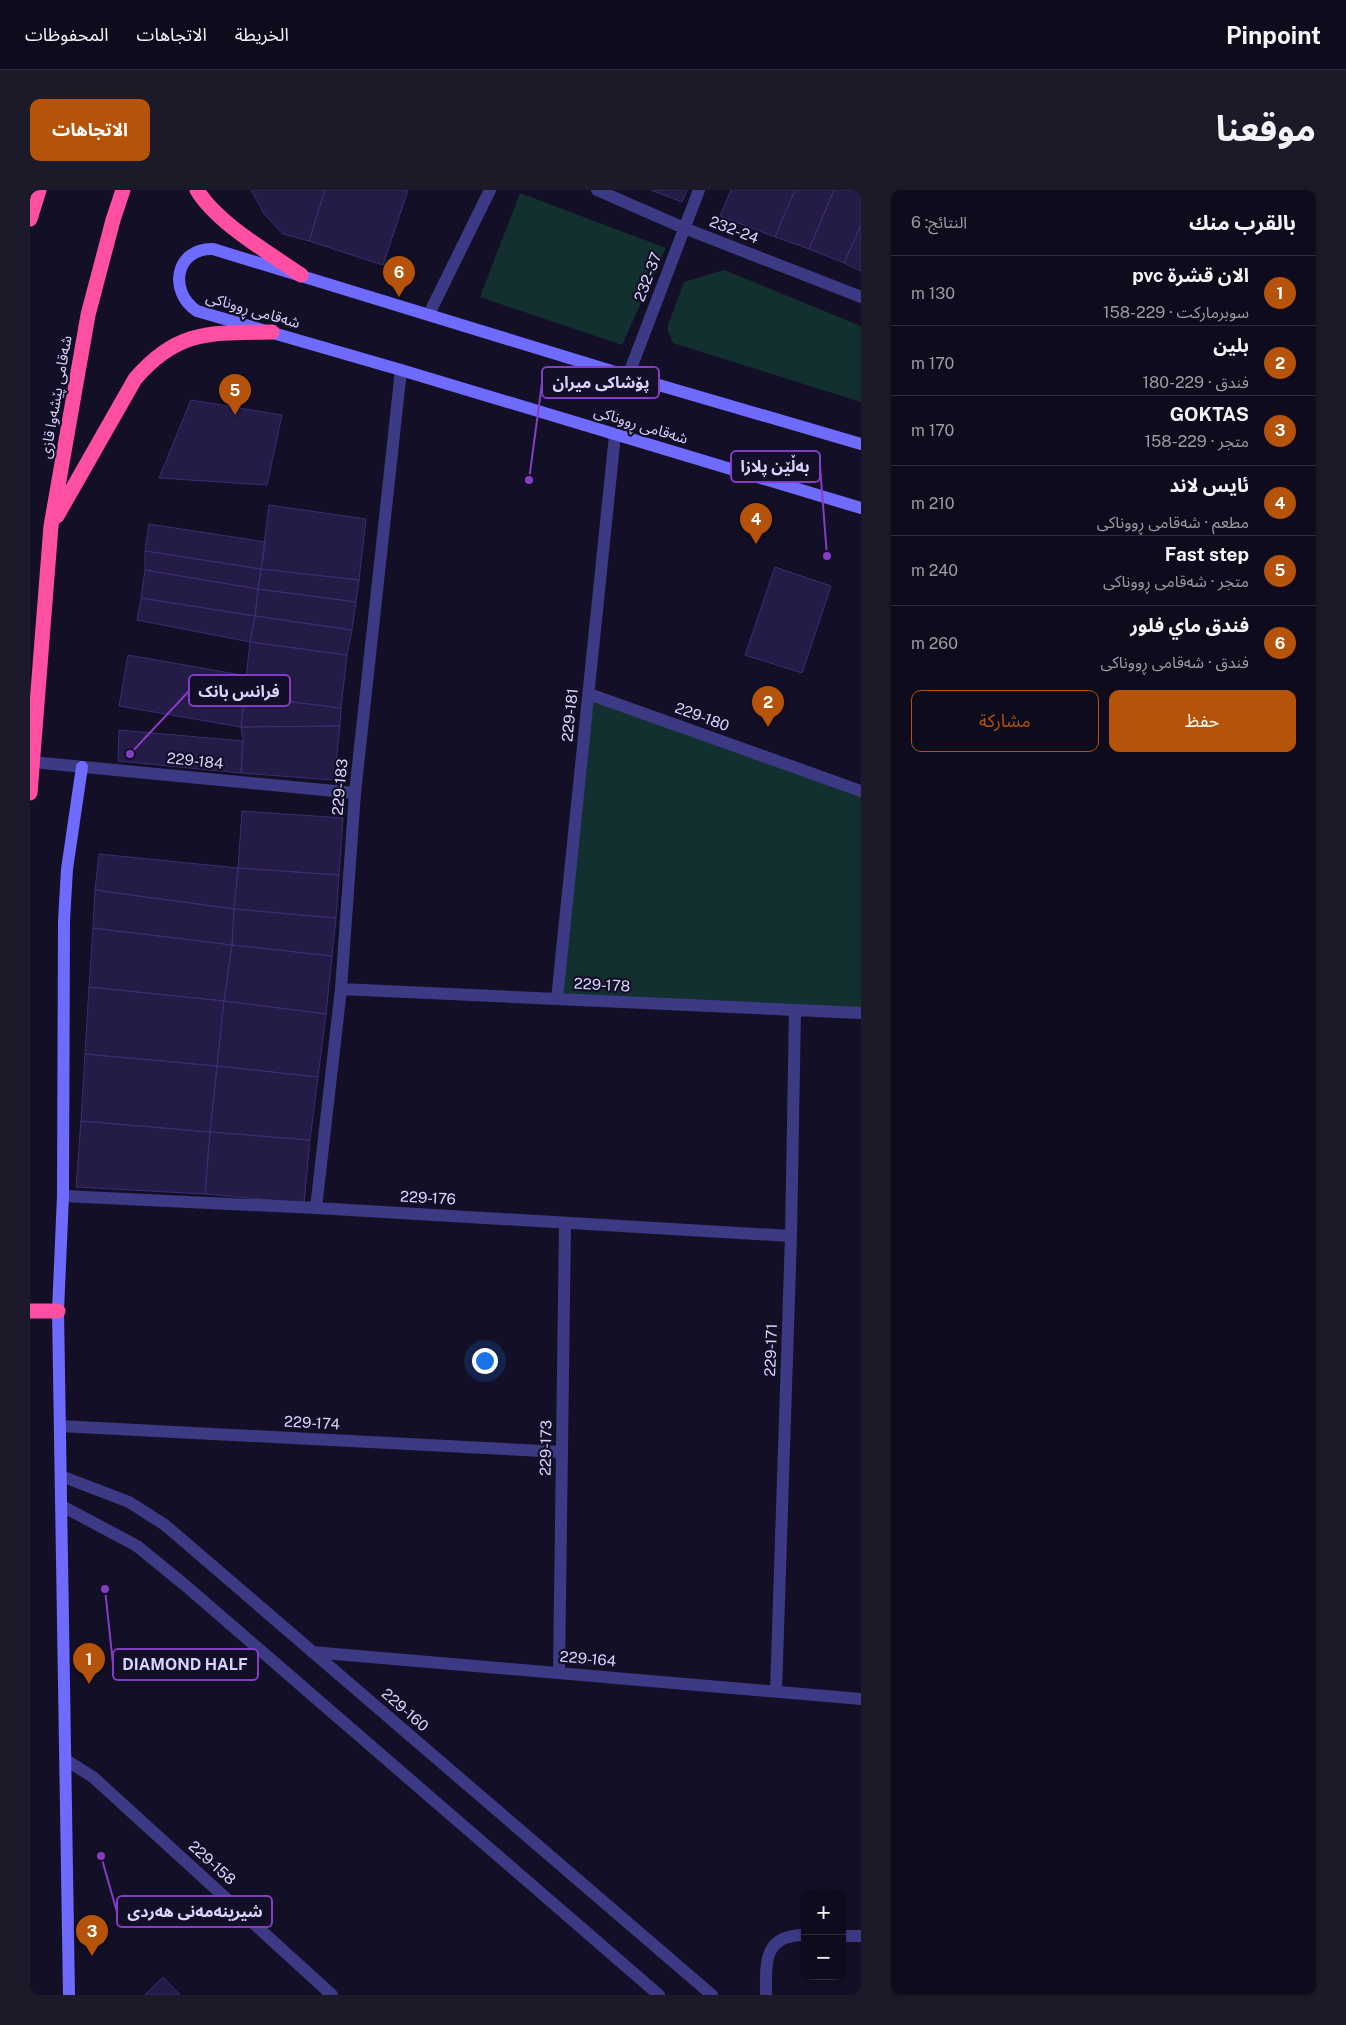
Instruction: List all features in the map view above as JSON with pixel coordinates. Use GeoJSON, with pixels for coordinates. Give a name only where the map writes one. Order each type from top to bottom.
{"type":"FeatureCollection","features":[{"type":"Feature","properties":{"kind":"highway"},"geometry":{"type":"LineString","coordinates":[[30,219],[39,190]]}},
{"type":"Feature","properties":{"kind":"highway","name":"شەقامی پێشەوا قازی"},"geometry":{"type":"LineString","coordinates":[[30,793],[51,526],[88,315],[123,190]]}},
{"type":"Feature","properties":{"kind":"highway"},"geometry":{"type":"LineString","coordinates":[[197,190],[205,203],[217,216],[301,275]]}},
{"type":"Feature","properties":{"kind":"highway"},"geometry":{"type":"LineString","coordinates":[[51,526],[134,379],[150,362],[168,348],[212,333],[272,332]]}},
{"type":"Feature","properties":{"kind":"highway"},"geometry":{"type":"LineString","coordinates":[[30,1311],[58,1311]]}},
{"type":"Feature","properties":{"kind":"main road","name":"شەقامی ڕووناکی"},"geometry":{"type":"LineString","coordinates":[[861,444],[628,376],[213,249],[197,252],[188,259],[181,268],[178,279],[184,301],[197,312],[401,370],[861,508]]}},
{"type":"Feature","properties":{"kind":"main road"},"geometry":{"type":"LineString","coordinates":[[68,1995],[58,1311],[63,1196],[64,921],[67,869],[82,766]]}},
{"type":"Feature","properties":{"kind":"street"},"geometry":{"type":"LineString","coordinates":[[429,314],[490,190]]}},
{"type":"Feature","properties":{"kind":"street","name":"232-24"},"geometry":{"type":"LineString","coordinates":[[597,190],[684,228],[861,297]]}},
{"type":"Feature","properties":{"kind":"street","name":"232-37"},"geometry":{"type":"LineString","coordinates":[[628,376],[699,190]]}},
{"type":"Feature","properties":{"kind":"street","name":"229-183"},"geometry":{"type":"LineString","coordinates":[[316,1208],[341,989],[355,793],[401,370]]}},
{"type":"Feature","properties":{"kind":"street","name":"229-181"},"geometry":{"type":"LineString","coordinates":[[557,999],[615,434]]}},
{"type":"Feature","properties":{"kind":"street","name":"229-180"},"geometry":{"type":"LineString","coordinates":[[589,694],[861,791]]}},
{"type":"Feature","properties":{"kind":"street","name":"229-184"},"geometry":{"type":"LineString","coordinates":[[32,762],[355,793]]}},
{"type":"Feature","properties":{"kind":"street","name":"229-178"},"geometry":{"type":"LineString","coordinates":[[341,989],[861,1013]]}},
{"type":"Feature","properties":{"kind":"street","name":"229-171"},"geometry":{"type":"LineString","coordinates":[[776,1691],[791,1236],[795,1010]]}},
{"type":"Feature","properties":{"kind":"street","name":"229-176"},"geometry":{"type":"LineString","coordinates":[[63,1196],[316,1208],[791,1236]]}},
{"type":"Feature","properties":{"kind":"street","name":"229-173"},"geometry":{"type":"LineString","coordinates":[[559,1673],[565,1223]]}},
{"type":"Feature","properties":{"kind":"street","name":"229-174"},"geometry":{"type":"LineString","coordinates":[[60,1426],[562,1452]]}},
{"type":"Feature","properties":{"kind":"street","name":"229-160"},"geometry":{"type":"LineString","coordinates":[[61,1476],[128,1502],[165,1525],[712,1995]]}},
{"type":"Feature","properties":{"kind":"street"},"geometry":{"type":"LineString","coordinates":[[62,1506],[137,1546],[186,1586],[659,1995]]}},
{"type":"Feature","properties":{"kind":"street","name":"229-164"},"geometry":{"type":"LineString","coordinates":[[312,1652],[861,1699]]}},
{"type":"Feature","properties":{"kind":"street","name":"229-158"},"geometry":{"type":"LineString","coordinates":[[66,1760],[93,1777],[332,1995]]}},
{"type":"Feature","properties":{"kind":"street"},"geometry":{"type":"LineString","coordinates":[[766,1995],[769,1951],[779,1940],[792,1935],[801,1935]]}},
{"type":"Feature","properties":{"kind":"street"},"geometry":{"type":"LineString","coordinates":[[846,1936],[861,1936]]}},
{"type":"Feature","properties":{"kind":"green space"},"geometry":{"type":"Polygon","coordinates":[[[520,193],[666,248],[622,345],[480,297],[520,193]]]}},
{"type":"Feature","properties":{"kind":"green space"},"geometry":{"type":"Polygon","coordinates":[[[724,270],[861,326],[861,402],[673,343],[667,328],[684,282],[724,270]]]}},
{"type":"Feature","properties":{"kind":"green space"},"geometry":{"type":"Polygon","coordinates":[[[589,694],[861,791],[861,1013],[557,999],[589,694]]]}},
{"type":"Feature","properties":{"kind":"building"},"geometry":{"type":"Polygon","coordinates":[[[251,190],[325,190],[309,241],[283,234],[265,215],[251,190]]]}},
{"type":"Feature","properties":{"kind":"building"},"geometry":{"type":"Polygon","coordinates":[[[325,190],[408,190],[383,265],[309,241],[325,190]]]}},
{"type":"Feature","properties":{"kind":"building"},"geometry":{"type":"Polygon","coordinates":[[[651,190],[687,190],[682,202],[651,190]]]}},
{"type":"Feature","properties":{"kind":"building"},"geometry":{"type":"Polygon","coordinates":[[[731,190],[795,190],[775,237],[720,216],[731,190]]]}},
{"type":"Feature","properties":{"kind":"building"},"geometry":{"type":"Polygon","coordinates":[[[795,190],[834,190],[809,249],[775,237],[795,190]]]}},
{"type":"Feature","properties":{"kind":"building"},"geometry":{"type":"Polygon","coordinates":[[[834,190],[856,190],[861,192],[861,225],[844,263],[809,249],[834,190]]]}},
{"type":"Feature","properties":{"kind":"building"},"geometry":{"type":"Polygon","coordinates":[[[861,225],[861,271],[844,263],[861,225]]]}},
{"type":"Feature","properties":{"kind":"building"},"geometry":{"type":"Polygon","coordinates":[[[191,400],[282,415],[267,485],[159,478],[191,400]]]}},
{"type":"Feature","properties":{"kind":"building"},"geometry":{"type":"Polygon","coordinates":[[[269,505],[366,519],[359,580],[261,569],[269,505]]]}},
{"type":"Feature","properties":{"kind":"building"},"geometry":{"type":"Polygon","coordinates":[[[149,524],[266,542],[261,569],[145,551],[149,524]]]}},
{"type":"Feature","properties":{"kind":"building"},"geometry":{"type":"Polygon","coordinates":[[[145,551],[261,569],[258,589],[145,570],[145,551]]]}},
{"type":"Feature","properties":{"kind":"building"},"geometry":{"type":"Polygon","coordinates":[[[775,567],[831,586],[802,673],[745,655],[775,567]]]}},
{"type":"Feature","properties":{"kind":"building"},"geometry":{"type":"Polygon","coordinates":[[[261,569],[359,580],[356,602],[258,589],[261,569]]]}},
{"type":"Feature","properties":{"kind":"building"},"geometry":{"type":"Polygon","coordinates":[[[145,570],[258,589],[255,616],[141,598],[145,570]]]}},
{"type":"Feature","properties":{"kind":"building"},"geometry":{"type":"Polygon","coordinates":[[[258,589],[356,602],[352,630],[255,616],[258,589]]]}},
{"type":"Feature","properties":{"kind":"building"},"geometry":{"type":"Polygon","coordinates":[[[141,598],[255,616],[250,642],[137,620],[141,598]]]}},
{"type":"Feature","properties":{"kind":"building"},"geometry":{"type":"Polygon","coordinates":[[[255,616],[352,630],[347,655],[250,642],[255,616]]]}},
{"type":"Feature","properties":{"kind":"building"},"geometry":{"type":"Polygon","coordinates":[[[250,642],[347,655],[341,708],[244,696],[250,642]]]}},
{"type":"Feature","properties":{"kind":"building"},"geometry":{"type":"Polygon","coordinates":[[[128,655],[247,676],[241,727],[119,706],[128,655]]]}},
{"type":"Feature","properties":{"kind":"building"},"geometry":{"type":"Polygon","coordinates":[[[244,696],[341,708],[340,726],[241,727],[244,696]]]}},
{"type":"Feature","properties":{"kind":"building"},"geometry":{"type":"Polygon","coordinates":[[[340,726],[334,780],[241,773],[243,741],[241,727],[340,726]]]}},
{"type":"Feature","properties":{"kind":"building"},"geometry":{"type":"Polygon","coordinates":[[[119,730],[243,741],[241,773],[118,761],[119,730]]]}},
{"type":"Feature","properties":{"kind":"building"},"geometry":{"type":"Polygon","coordinates":[[[242,811],[343,818],[339,875],[238,868],[242,811]]]}},
{"type":"Feature","properties":{"kind":"building"},"geometry":{"type":"Polygon","coordinates":[[[99,854],[238,868],[234,909],[95,890],[99,854]]]}},
{"type":"Feature","properties":{"kind":"building"},"geometry":{"type":"Polygon","coordinates":[[[238,868],[339,875],[336,918],[234,909],[238,868]]]}},
{"type":"Feature","properties":{"kind":"building"},"geometry":{"type":"Polygon","coordinates":[[[95,890],[234,909],[232,945],[93,928],[95,890]]]}},
{"type":"Feature","properties":{"kind":"building"},"geometry":{"type":"Polygon","coordinates":[[[234,909],[336,918],[332,956],[232,945],[234,909]]]}},
{"type":"Feature","properties":{"kind":"building"},"geometry":{"type":"Polygon","coordinates":[[[93,928],[232,945],[224,1001],[89,987],[93,928]]]}},
{"type":"Feature","properties":{"kind":"building"},"geometry":{"type":"Polygon","coordinates":[[[232,945],[332,956],[326,1014],[224,1001],[232,945]]]}},
{"type":"Feature","properties":{"kind":"building"},"geometry":{"type":"Polygon","coordinates":[[[89,987],[224,1001],[217,1066],[85,1054],[89,987]]]}},
{"type":"Feature","properties":{"kind":"building"},"geometry":{"type":"Polygon","coordinates":[[[224,1001],[326,1014],[318,1077],[217,1066],[224,1001]]]}},
{"type":"Feature","properties":{"kind":"building"},"geometry":{"type":"Polygon","coordinates":[[[85,1054],[217,1066],[210,1132],[81,1121],[85,1054]]]}},
{"type":"Feature","properties":{"kind":"building"},"geometry":{"type":"Polygon","coordinates":[[[217,1066],[318,1077],[310,1140],[210,1132],[217,1066]]]}},
{"type":"Feature","properties":{"kind":"building"},"geometry":{"type":"Polygon","coordinates":[[[81,1121],[210,1132],[205,1194],[76,1187],[81,1121]]]}},
{"type":"Feature","properties":{"kind":"building"},"geometry":{"type":"Polygon","coordinates":[[[210,1132],[310,1140],[304,1203],[205,1194],[210,1132]]]}},
{"type":"Feature","properties":{"kind":"building"},"geometry":{"type":"Polygon","coordinates":[[[163,1977],[180,1995],[145,1995],[163,1977]]]}},
{"type":"Feature","properties":{"kind":"place","name":"فندق ماي فلور"},"geometry":{"type":"Point","coordinates":[399,297]}},
{"type":"Feature","properties":{"kind":"place","name":"Fast step"},"geometry":{"type":"Point","coordinates":[235,415]}},
{"type":"Feature","properties":{"kind":"place","name":"پۆشاکی ميران"},"geometry":{"type":"Point","coordinates":[529,480]}},
{"type":"Feature","properties":{"kind":"place","name":"ئایس لاند"},"geometry":{"type":"Point","coordinates":[756,544]}},
{"type":"Feature","properties":{"kind":"place","name":"بەڵێن پلازا"},"geometry":{"type":"Point","coordinates":[827,556]}},
{"type":"Feature","properties":{"kind":"place","name":"بلين"},"geometry":{"type":"Point","coordinates":[768,727]}},
{"type":"Feature","properties":{"kind":"place","name":"فرانس بانک"},"geometry":{"type":"Point","coordinates":[130,754]}},
{"type":"Feature","properties":{"kind":"place","name":"DIAMOND HALF"},"geometry":{"type":"Point","coordinates":[105,1589]}},
{"type":"Feature","properties":{"kind":"place","name":"الان قشرة pvc"},"geometry":{"type":"Point","coordinates":[89,1684]}},
{"type":"Feature","properties":{"kind":"place","name":"شیرینەمەنی هەردی"},"geometry":{"type":"Point","coordinates":[101,1856]}},
{"type":"Feature","properties":{"kind":"place","name":"GOKTAS"},"geometry":{"type":"Point","coordinates":[92,1956]}}]}
